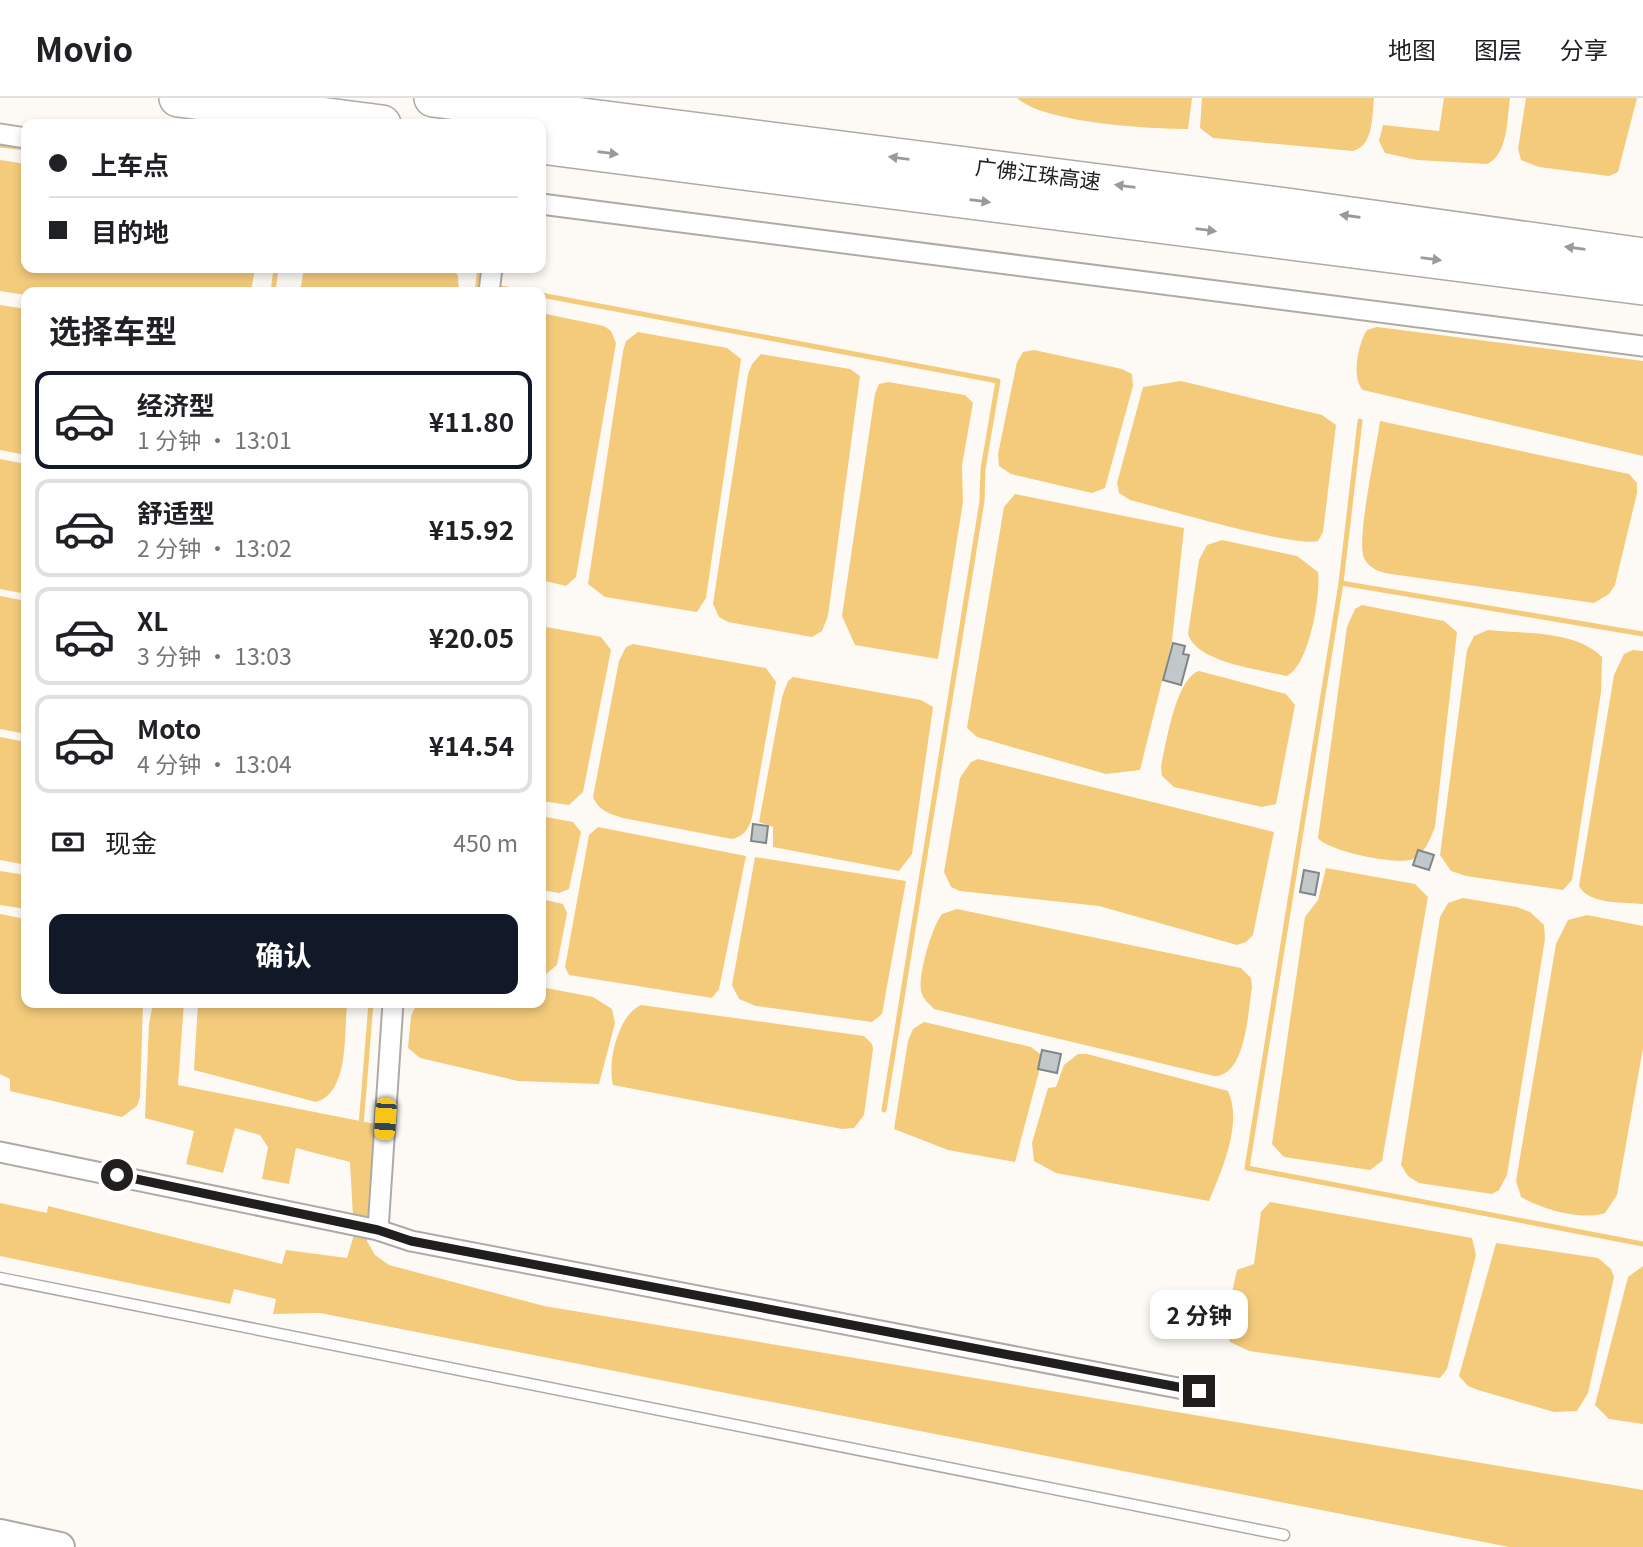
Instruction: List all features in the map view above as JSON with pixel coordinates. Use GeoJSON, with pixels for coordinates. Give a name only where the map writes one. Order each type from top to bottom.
{"type":"FeatureCollection","features":[{"type":"Feature","properties":{"kind":"highway"},"geometry":{"type":"LineString","coordinates":[[178,98],[344,119]]}},
{"type":"Feature","properties":{"kind":"highway","name":"广佛江珠高速"},"geometry":{"type":"LineString","coordinates":[[433,98],[1287,207],[1643,257]]}},
{"type":"Feature","properties":{"kind":"highway","name":"广佛江珠高速"},"geometry":{"type":"LineString","coordinates":[[546,146],[1643,286]]}},
{"type":"Feature","properties":{"kind":"street"},"geometry":{"type":"LineString","coordinates":[[0,134],[21,137]]}},
{"type":"Feature","properties":{"kind":"street"},"geometry":{"type":"LineString","coordinates":[[546,205],[1643,346]]}},
{"type":"Feature","properties":{"kind":"street"},"geometry":{"type":"LineString","coordinates":[[378,1230],[393,1008]]}},
{"type":"Feature","properties":{"kind":"street"},"geometry":{"type":"LineString","coordinates":[[0,1152],[378,1230],[411,1241],[1199,1391]]}},
{"type":"Feature","properties":{"kind":"street"},"geometry":{"type":"LineString","coordinates":[[0,1534],[60,1547]]}},
{"type":"Feature","properties":{"kind":"lane"},"geometry":{"type":"LineString","coordinates":[[0,1278],[1284,1535]]}},
{"type":"Feature","properties":{"kind":"shaded area"},"geometry":{"type":"Polygon","coordinates":[[[1017,98],[1192,98],[1188,129],[1124,126],[1073,119],[1031,107],[1017,98]]]}},
{"type":"Feature","properties":{"kind":"shaded area"},"geometry":{"type":"Polygon","coordinates":[[[1202,98],[1374,98],[1368,136],[1360,148],[1353,151],[1213,138],[1200,128],[1202,98]]]}},
{"type":"Feature","properties":{"kind":"shaded area"},"geometry":{"type":"Polygon","coordinates":[[[1444,98],[1510,98],[1503,145],[1494,159],[1487,164],[1417,160],[1385,153],[1379,141],[1383,125],[1439,131],[1444,98]]]}},
{"type":"Feature","properties":{"kind":"shaded area"},"geometry":{"type":"Polygon","coordinates":[[[1526,98],[1637,98],[1618,172],[1609,176],[1539,167],[1521,160],[1518,149],[1526,98]]]}},
{"type":"Feature","properties":{"kind":"shaded area"},"geometry":{"type":"Polygon","coordinates":[[[0,160],[21,163],[21,273],[254,273],[252,287],[21,287],[21,294],[0,291],[0,160]]]}},
{"type":"Feature","properties":{"kind":"shaded area"},"geometry":{"type":"Polygon","coordinates":[[[303,273],[456,273],[459,287],[301,287],[303,273]]]}},
{"type":"Feature","properties":{"kind":"shaded area"},"geometry":{"type":"Polygon","coordinates":[[[0,305],[21,308],[21,454],[0,450],[0,305]]]}},
{"type":"Feature","properties":{"kind":"shaded area"},"geometry":{"type":"Polygon","coordinates":[[[546,314],[604,326],[611,331],[616,343],[576,577],[566,586],[546,581],[546,314]]]}},
{"type":"Feature","properties":{"kind":"shaded area"},"geometry":{"type":"Polygon","coordinates":[[[1377,327],[1643,361],[1643,456],[1363,390],[1357,378],[1359,352],[1367,330],[1377,327]]]}},
{"type":"Feature","properties":{"kind":"shaded area"},"geometry":{"type":"Polygon","coordinates":[[[638,332],[727,348],[741,359],[706,598],[697,612],[605,597],[588,584],[623,351],[626,341],[638,332]]]}},
{"type":"Feature","properties":{"kind":"shaded area"},"geometry":{"type":"Polygon","coordinates":[[[1034,350],[1122,369],[1132,374],[1133,386],[1105,488],[1092,493],[1011,474],[999,466],[998,454],[1017,362],[1023,352],[1034,350]]]}},
{"type":"Feature","properties":{"kind":"shaded area"},"geometry":{"type":"Polygon","coordinates":[[[761,354],[850,369],[860,376],[828,616],[822,631],[812,637],[728,622],[719,617],[713,604],[748,374],[761,354]]]}},
{"type":"Feature","properties":{"kind":"shaded area"},"geometry":{"type":"Polygon","coordinates":[[[1181,381],[1322,415],[1336,425],[1323,532],[1318,541],[1283,539],[1227,526],[1130,500],[1119,493],[1117,483],[1143,387],[1181,381]]]}},
{"type":"Feature","properties":{"kind":"shaded area"},"geometry":{"type":"Polygon","coordinates":[[[888,382],[965,395],[973,403],[962,465],[963,502],[938,659],[855,645],[842,616],[875,394],[879,384],[888,382]]]}},
{"type":"Feature","properties":{"kind":"shaded area"},"geometry":{"type":"Polygon","coordinates":[[[1380,421],[1629,474],[1637,483],[1637,493],[1615,585],[1609,594],[1594,603],[1391,574],[1372,567],[1366,562],[1362,548],[1380,421]]]}},
{"type":"Feature","properties":{"kind":"shaded area"},"geometry":{"type":"Polygon","coordinates":[[[0,459],[21,463],[21,593],[0,589],[0,459]]]}},
{"type":"Feature","properties":{"kind":"shaded area"},"geometry":{"type":"Polygon","coordinates":[[[1015,494],[1184,528],[1172,641],[1140,770],[1106,774],[977,737],[967,728],[1004,507],[1015,494]]]}},
{"type":"Feature","properties":{"kind":"shaded area"},"geometry":{"type":"Polygon","coordinates":[[[1222,540],[1297,556],[1318,572],[1318,597],[1312,630],[1301,660],[1286,676],[1216,658],[1203,652],[1188,634],[1199,560],[1207,545],[1222,540]]]}},
{"type":"Feature","properties":{"kind":"shaded area"},"geometry":{"type":"Polygon","coordinates":[[[0,596],[21,600],[21,733],[0,729],[0,596]]]}},
{"type":"Feature","properties":{"kind":"shaded area"},"geometry":{"type":"Polygon","coordinates":[[[1362,605],[1444,621],[1457,632],[1435,827],[1421,853],[1405,861],[1348,852],[1318,838],[1347,627],[1355,609],[1362,605]]]}},
{"type":"Feature","properties":{"kind":"shaded area"},"geometry":{"type":"Polygon","coordinates":[[[546,627],[601,637],[611,650],[583,792],[569,805],[546,802],[546,627]]]}},
{"type":"Feature","properties":{"kind":"shaded area"},"geometry":{"type":"Polygon","coordinates":[[[1488,630],[1564,638],[1591,648],[1602,657],[1601,692],[1572,880],[1563,890],[1466,876],[1451,871],[1440,855],[1467,650],[1474,636],[1488,630]]]}},
{"type":"Feature","properties":{"kind":"shaded area"},"geometry":{"type":"Polygon","coordinates":[[[633,644],[766,668],[776,682],[752,817],[748,828],[740,836],[732,839],[623,818],[605,811],[595,802],[593,797],[619,661],[626,647],[633,644]]]}},
{"type":"Feature","properties":{"kind":"shaded area"},"geometry":{"type":"Polygon","coordinates":[[[1633,650],[1643,651],[1643,904],[1599,900],[1591,897],[1579,886],[1614,675],[1624,654],[1633,650]]]}},
{"type":"Feature","properties":{"kind":"shaded area"},"geometry":{"type":"Polygon","coordinates":[[[1199,671],[1286,694],[1295,705],[1276,804],[1262,807],[1174,787],[1162,776],[1161,767],[1178,698],[1191,676],[1199,671]]]}},
{"type":"Feature","properties":{"kind":"shaded area"},"geometry":{"type":"Polygon","coordinates":[[[793,677],[921,700],[933,707],[912,854],[899,871],[773,847],[773,827],[759,822],[782,697],[788,681],[793,677]]]}},
{"type":"Feature","properties":{"kind":"shaded area"},"geometry":{"type":"Polygon","coordinates":[[[0,737],[21,741],[21,864],[0,860],[0,737]]]}},
{"type":"Feature","properties":{"kind":"shaded area"},"geometry":{"type":"Polygon","coordinates":[[[978,759],[1274,832],[1253,935],[1246,942],[1237,945],[1099,906],[960,891],[951,887],[944,872],[960,778],[971,762],[978,759]]]}},
{"type":"Feature","properties":{"kind":"shaded area"},"geometry":{"type":"Polygon","coordinates":[[[546,817],[573,822],[581,832],[569,889],[559,893],[546,891],[546,817]]]}},
{"type":"Feature","properties":{"kind":"shaded area"},"geometry":{"type":"Polygon","coordinates":[[[598,827],[746,856],[719,989],[712,998],[569,975],[565,967],[589,835],[598,827]]]}},
{"type":"Feature","properties":{"kind":"shaded area"},"geometry":{"type":"Polygon","coordinates":[[[755,857],[906,881],[882,1014],[872,1022],[756,1006],[739,999],[732,985],[755,857]]]}},
{"type":"Feature","properties":{"kind":"shaded area"},"geometry":{"type":"Polygon","coordinates":[[[1326,868],[1415,884],[1428,897],[1382,1161],[1370,1170],[1284,1157],[1272,1144],[1305,917],[1318,900],[1326,868]]]}},
{"type":"Feature","properties":{"kind":"shaded area"},"geometry":{"type":"Polygon","coordinates":[[[0,871],[21,874],[21,908],[0,905],[0,871]]]}},
{"type":"Feature","properties":{"kind":"shaded area"},"geometry":{"type":"Polygon","coordinates":[[[1463,898],[1517,907],[1530,912],[1544,925],[1545,939],[1507,1175],[1499,1190],[1492,1194],[1419,1183],[1408,1176],[1401,1165],[1440,917],[1448,903],[1463,898]]]}},
{"type":"Feature","properties":{"kind":"shaded area"},"geometry":{"type":"Polygon","coordinates":[[[546,900],[563,904],[567,913],[557,965],[546,974],[546,900]]]}},
{"type":"Feature","properties":{"kind":"shaded area"},"geometry":{"type":"Polygon","coordinates":[[[957,909],[1241,968],[1251,978],[1252,987],[1247,1026],[1239,1055],[1225,1073],[1214,1076],[934,1009],[924,999],[921,991],[924,963],[934,929],[942,914],[957,909]]]}},
{"type":"Feature","properties":{"kind":"shaded area"},"geometry":{"type":"Polygon","coordinates":[[[0,914],[21,918],[21,1008],[143,1008],[140,1097],[137,1106],[122,1117],[10,1091],[10,1079],[0,1074],[0,914]]]}},
{"type":"Feature","properties":{"kind":"shaded area"},"geometry":{"type":"Polygon","coordinates":[[[1587,915],[1643,926],[1643,1048],[1617,1195],[1605,1213],[1585,1216],[1551,1209],[1521,1197],[1516,1181],[1556,944],[1568,920],[1587,915]]]}},
{"type":"Feature","properties":{"kind":"shaded area"},"geometry":{"type":"Polygon","coordinates":[[[546,988],[593,997],[612,1009],[615,1023],[599,1084],[518,1081],[420,1058],[408,1048],[411,1016],[415,1008],[546,1008],[546,988]]]}},
{"type":"Feature","properties":{"kind":"shaded area"},"geometry":{"type":"Polygon","coordinates":[[[641,1005],[864,1036],[873,1049],[864,1115],[854,1128],[842,1129],[613,1085],[612,1064],[616,1040],[626,1018],[641,1005]]]}},
{"type":"Feature","properties":{"kind":"shaded area"},"geometry":{"type":"Polygon","coordinates":[[[152,1008],[184,1008],[178,1085],[375,1124],[367,1241],[375,1255],[389,1265],[544,1306],[1643,1490],[1643,1547],[1509,1547],[320,1313],[273,1314],[276,1299],[234,1289],[230,1304],[0,1256],[0,1203],[47,1213],[48,1206],[282,1264],[286,1250],[347,1258],[354,1235],[350,1162],[296,1148],[289,1184],[262,1179],[268,1147],[260,1135],[235,1128],[223,1173],[186,1164],[194,1131],[145,1118],[152,1008]]]}},
{"type":"Feature","properties":{"kind":"shaded area"},"geometry":{"type":"Polygon","coordinates":[[[198,1008],[347,1008],[340,1075],[327,1096],[316,1102],[194,1070],[198,1008]]]}},
{"type":"Feature","properties":{"kind":"shaded area"},"geometry":{"type":"Polygon","coordinates":[[[924,1022],[1031,1047],[1040,1054],[1041,1064],[1015,1162],[948,1150],[894,1129],[908,1041],[913,1029],[924,1022]]]}},
{"type":"Feature","properties":{"kind":"shaded area"},"geometry":{"type":"Polygon","coordinates":[[[1078,1054],[1087,1054],[1228,1091],[1232,1104],[1232,1132],[1225,1161],[1209,1201],[1056,1173],[1034,1161],[1032,1143],[1048,1088],[1056,1087],[1064,1065],[1078,1054]]]}},
{"type":"Feature","properties":{"kind":"shaded area"},"geometry":{"type":"Polygon","coordinates":[[[1270,1202],[1472,1238],[1476,1255],[1447,1369],[1440,1378],[1249,1351],[1230,1342],[1225,1325],[1237,1270],[1254,1264],[1261,1212],[1270,1202]]]}},
{"type":"Feature","properties":{"kind":"shaded area"},"geometry":{"type":"Polygon","coordinates":[[[1496,1243],[1598,1258],[1611,1269],[1614,1277],[1588,1393],[1577,1411],[1554,1412],[1478,1390],[1468,1386],[1459,1376],[1496,1243]]]}},
{"type":"Feature","properties":{"kind":"shaded area"},"geometry":{"type":"Polygon","coordinates":[[[1643,1266],[1643,1424],[1609,1419],[1595,1405],[1628,1277],[1643,1266]]]}},
{"type":"Feature","properties":{"kind":"building"},"geometry":{"type":"Polygon","coordinates":[[[1173,643],[1185,646],[1183,654],[1189,655],[1181,685],[1163,680],[1173,643]]]}},
{"type":"Feature","properties":{"kind":"building"},"geometry":{"type":"Polygon","coordinates":[[[753,824],[768,826],[766,843],[751,841],[753,824]]]}},
{"type":"Feature","properties":{"kind":"building"},"geometry":{"type":"Polygon","coordinates":[[[1418,850],[1434,855],[1429,870],[1413,865],[1418,850]]]}},
{"type":"Feature","properties":{"kind":"building"},"geometry":{"type":"Polygon","coordinates":[[[1304,870],[1319,873],[1315,895],[1300,892],[1304,870]]]}},
{"type":"Feature","properties":{"kind":"building"},"geometry":{"type":"Polygon","coordinates":[[[1042,1050],[1061,1054],[1057,1073],[1038,1069],[1042,1050]]]}},
{"type":"Feature","properties":{"kind":"waterway"},"geometry":{"type":"LineString","coordinates":[[0,145],[21,147]]}},
{"type":"Feature","properties":{"kind":"waterway"},"geometry":{"type":"LineString","coordinates":[[274,287],[275,273]]}},
{"type":"Feature","properties":{"kind":"waterway"},"geometry":{"type":"LineString","coordinates":[[478,287],[479,273]]}},
{"type":"Feature","properties":{"kind":"waterway"},"geometry":{"type":"LineString","coordinates":[[546,296],[998,381],[983,469],[982,501],[884,1110]]}},
{"type":"Feature","properties":{"kind":"waterway"},"geometry":{"type":"LineString","coordinates":[[1360,421],[1341,583],[1247,1168],[1643,1244]]}},
{"type":"Feature","properties":{"kind":"waterway"},"geometry":{"type":"LineString","coordinates":[[1341,583],[1643,634]]}},
{"type":"Feature","properties":{"kind":"waterway"},"geometry":{"type":"LineString","coordinates":[[361,1126],[371,1008]]}},
{"type":"Feature","properties":{"kind":"route"},"geometry":{"type":"LineString","coordinates":[[117,1175],[378,1230],[411,1241],[1199,1391]]}}]}
